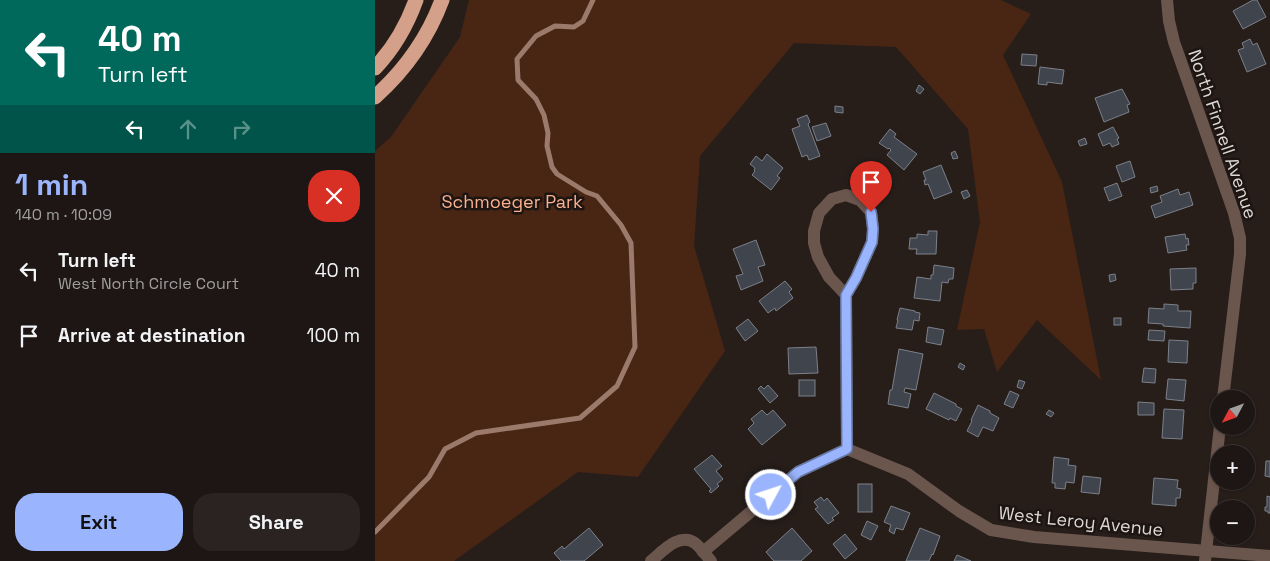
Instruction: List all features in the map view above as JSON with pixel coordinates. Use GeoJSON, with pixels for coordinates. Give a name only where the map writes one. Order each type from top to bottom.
{"type":"FeatureCollection","features":[{"type":"Feature","properties":{"kind":"highway"},"geometry":{"type":"LineString","coordinates":[[375,68],[403,31],[416,0]]}},
{"type":"Feature","properties":{"kind":"highway"},"geometry":{"type":"LineString","coordinates":[[375,97],[392,82],[418,49],[429,30],[442,0]]}},
{"type":"Feature","properties":{"kind":"street","name":"North Finnell Avenue"},"geometry":{"type":"LineString","coordinates":[[1167,0],[1169,21],[1177,51],[1234,213],[1240,238],[1241,254],[1224,390]]}},
{"type":"Feature","properties":{"kind":"street"},"geometry":{"type":"LineString","coordinates":[[651,561],[671,544],[680,540],[692,542],[707,556],[798,472],[847,449],[846,295],[872,242],[873,229],[871,212],[860,200],[846,195],[832,199],[819,213],[814,231],[814,243],[818,257],[829,277],[846,295]]}},
{"type":"Feature","properties":{"kind":"street"},"geometry":{"type":"LineString","coordinates":[[1205,556],[1219,435]]}},
{"type":"Feature","properties":{"kind":"street","name":"West Leroy Avenue"},"geometry":{"type":"LineString","coordinates":[[847,449],[908,474],[959,511],[991,530],[1033,537],[1205,556],[1270,556]]}},
{"type":"Feature","properties":{"kind":"green space","name":"Schmoeger Park"},"geometry":{"type":"Polygon","coordinates":[[[469,0],[1001,0],[1031,14],[1003,55],[1062,182],[1101,380],[1037,320],[997,372],[984,329],[957,330],[980,222],[968,129],[896,47],[794,43],[700,156],[694,246],[725,351],[638,477],[578,472],[454,561],[375,561],[375,151],[391,137],[460,37],[469,0]]]}},
{"type":"Feature","properties":{"kind":"building"},"geometry":{"type":"Polygon","coordinates":[[[1253,0],[1257,0],[1266,17],[1243,29],[1233,11],[1253,0]]]}},
{"type":"Feature","properties":{"kind":"building"},"geometry":{"type":"Polygon","coordinates":[[[1250,39],[1253,45],[1257,43],[1266,64],[1247,72],[1238,50],[1244,48],[1242,43],[1250,39]]]}},
{"type":"Feature","properties":{"kind":"building"},"geometry":{"type":"Polygon","coordinates":[[[1022,54],[1037,55],[1036,66],[1021,65],[1022,54]]]}},
{"type":"Feature","properties":{"kind":"building"},"geometry":{"type":"Polygon","coordinates":[[[1040,67],[1064,70],[1062,84],[1047,82],[1047,85],[1038,84],[1040,67]]]}},
{"type":"Feature","properties":{"kind":"building"},"geometry":{"type":"Polygon","coordinates":[[[919,85],[924,89],[920,94],[916,91],[919,85]]]}},
{"type":"Feature","properties":{"kind":"building"},"geometry":{"type":"Polygon","coordinates":[[[1122,89],[1130,104],[1127,105],[1129,112],[1104,122],[1095,98],[1122,89]]]}},
{"type":"Feature","properties":{"kind":"building"},"geometry":{"type":"Polygon","coordinates":[[[835,106],[843,107],[843,113],[835,112],[835,106]]]}},
{"type":"Feature","properties":{"kind":"building"},"geometry":{"type":"Polygon","coordinates":[[[807,115],[810,122],[808,124],[820,156],[809,160],[807,155],[802,157],[792,129],[800,126],[797,119],[807,115]]]}},
{"type":"Feature","properties":{"kind":"building"},"geometry":{"type":"Polygon","coordinates":[[[826,123],[831,136],[817,141],[812,127],[826,123]]]}},
{"type":"Feature","properties":{"kind":"building"},"geometry":{"type":"Polygon","coordinates":[[[1113,127],[1119,138],[1117,139],[1119,144],[1112,147],[1110,143],[1103,146],[1098,134],[1113,127]]]}},
{"type":"Feature","properties":{"kind":"building"},"geometry":{"type":"Polygon","coordinates":[[[890,129],[896,134],[894,137],[917,154],[904,170],[887,155],[891,150],[879,143],[890,129]]]}},
{"type":"Feature","properties":{"kind":"building"},"geometry":{"type":"Polygon","coordinates":[[[1085,138],[1087,144],[1080,146],[1078,141],[1085,138]]]}},
{"type":"Feature","properties":{"kind":"building"},"geometry":{"type":"Polygon","coordinates":[[[955,151],[958,158],[953,159],[951,153],[955,151]]]}},
{"type":"Feature","properties":{"kind":"building"},"geometry":{"type":"Polygon","coordinates":[[[767,154],[783,168],[777,176],[780,178],[771,190],[752,175],[755,168],[750,164],[756,156],[762,161],[767,154]]]}},
{"type":"Feature","properties":{"kind":"building"},"geometry":{"type":"Polygon","coordinates":[[[1130,161],[1135,177],[1122,182],[1116,166],[1130,161]]]}},
{"type":"Feature","properties":{"kind":"building"},"geometry":{"type":"Polygon","coordinates":[[[941,165],[952,192],[934,199],[928,184],[925,185],[924,180],[926,180],[923,172],[941,165]]]}},
{"type":"Feature","properties":{"kind":"building"},"geometry":{"type":"Polygon","coordinates":[[[1117,183],[1122,196],[1109,201],[1104,188],[1117,183]]]}},
{"type":"Feature","properties":{"kind":"building"},"geometry":{"type":"Polygon","coordinates":[[[1157,186],[1158,191],[1151,193],[1150,188],[1157,186]]]}},
{"type":"Feature","properties":{"kind":"building"},"geometry":{"type":"Polygon","coordinates":[[[1178,189],[1180,195],[1189,192],[1193,205],[1155,218],[1151,206],[1162,202],[1160,196],[1178,189]]]}},
{"type":"Feature","properties":{"kind":"building"},"geometry":{"type":"Polygon","coordinates":[[[967,190],[970,196],[964,199],[961,192],[967,190]]]}},
{"type":"Feature","properties":{"kind":"building"},"geometry":{"type":"Polygon","coordinates":[[[928,231],[937,231],[936,254],[916,254],[917,249],[909,249],[910,238],[917,238],[917,234],[928,235],[928,231]]]}},
{"type":"Feature","properties":{"kind":"building"},"geometry":{"type":"Polygon","coordinates":[[[1185,234],[1189,245],[1186,245],[1187,250],[1168,253],[1165,237],[1185,234]]]}},
{"type":"Feature","properties":{"kind":"building"},"geometry":{"type":"Polygon","coordinates":[[[756,240],[765,265],[758,267],[763,281],[741,290],[736,276],[743,274],[733,249],[756,240]]]}},
{"type":"Feature","properties":{"kind":"building"},"geometry":{"type":"Polygon","coordinates":[[[934,265],[954,268],[953,279],[949,279],[948,283],[942,282],[940,301],[914,298],[917,277],[931,279],[934,265]]]}},
{"type":"Feature","properties":{"kind":"building"},"geometry":{"type":"Polygon","coordinates":[[[1196,268],[1196,283],[1193,283],[1193,289],[1171,290],[1170,269],[1196,268]]]}},
{"type":"Feature","properties":{"kind":"building"},"geometry":{"type":"Polygon","coordinates":[[[1115,274],[1116,280],[1110,282],[1109,275],[1115,274]]]}},
{"type":"Feature","properties":{"kind":"building"},"geometry":{"type":"Polygon","coordinates":[[[785,281],[792,289],[789,292],[793,298],[776,311],[775,308],[768,313],[759,301],[785,281]]]}},
{"type":"Feature","properties":{"kind":"building"},"geometry":{"type":"Polygon","coordinates":[[[1164,304],[1178,305],[1178,311],[1191,311],[1190,328],[1148,323],[1149,308],[1164,309],[1164,304]]]}},
{"type":"Feature","properties":{"kind":"building"},"geometry":{"type":"Polygon","coordinates":[[[900,308],[920,313],[919,321],[914,320],[912,330],[896,328],[900,308]]]}},
{"type":"Feature","properties":{"kind":"building"},"geometry":{"type":"Polygon","coordinates":[[[1114,318],[1121,318],[1121,325],[1114,325],[1114,318]]]}},
{"type":"Feature","properties":{"kind":"building"},"geometry":{"type":"Polygon","coordinates":[[[748,319],[758,331],[745,341],[736,328],[748,319]]]}},
{"type":"Feature","properties":{"kind":"building"},"geometry":{"type":"Polygon","coordinates":[[[928,327],[944,330],[941,345],[926,342],[928,327]]]}},
{"type":"Feature","properties":{"kind":"building"},"geometry":{"type":"Polygon","coordinates":[[[1149,330],[1165,331],[1164,341],[1148,340],[1149,330]]]}},
{"type":"Feature","properties":{"kind":"building"},"geometry":{"type":"Polygon","coordinates":[[[1169,340],[1188,341],[1187,363],[1168,362],[1169,340]]]}},
{"type":"Feature","properties":{"kind":"building"},"geometry":{"type":"Polygon","coordinates":[[[816,347],[818,373],[789,374],[788,348],[816,347]]]}},
{"type":"Feature","properties":{"kind":"building"},"geometry":{"type":"Polygon","coordinates":[[[899,349],[923,354],[916,390],[905,388],[904,392],[911,394],[908,408],[888,404],[899,349]]]}},
{"type":"Feature","properties":{"kind":"building"},"geometry":{"type":"Polygon","coordinates":[[[960,363],[965,366],[963,370],[958,367],[960,363]]]}},
{"type":"Feature","properties":{"kind":"building"},"geometry":{"type":"Polygon","coordinates":[[[1144,368],[1156,369],[1155,383],[1142,382],[1144,368]]]}},
{"type":"Feature","properties":{"kind":"building"},"geometry":{"type":"Polygon","coordinates":[[[1168,379],[1186,380],[1184,401],[1166,399],[1168,379]]]}},
{"type":"Feature","properties":{"kind":"building"},"geometry":{"type":"Polygon","coordinates":[[[799,380],[815,380],[815,396],[799,396],[799,380]]]}},
{"type":"Feature","properties":{"kind":"building"},"geometry":{"type":"Polygon","coordinates":[[[1019,380],[1025,382],[1022,389],[1017,387],[1019,380]]]}},
{"type":"Feature","properties":{"kind":"building"},"geometry":{"type":"Polygon","coordinates":[[[768,385],[778,396],[770,403],[758,389],[761,386],[764,389],[768,385]]]}},
{"type":"Feature","properties":{"kind":"building"},"geometry":{"type":"Polygon","coordinates":[[[1010,391],[1019,395],[1013,408],[1004,404],[1010,391]]]}},
{"type":"Feature","properties":{"kind":"building"},"geometry":{"type":"Polygon","coordinates":[[[934,393],[962,409],[956,421],[950,418],[949,420],[926,409],[934,393]]]}},
{"type":"Feature","properties":{"kind":"building"},"geometry":{"type":"Polygon","coordinates":[[[1138,402],[1154,403],[1154,415],[1138,415],[1138,402]]]}},
{"type":"Feature","properties":{"kind":"building"},"geometry":{"type":"Polygon","coordinates":[[[978,405],[999,418],[993,431],[983,427],[978,437],[967,431],[978,405]]]}},
{"type":"Feature","properties":{"kind":"building"},"geometry":{"type":"Polygon","coordinates":[[[1164,409],[1184,410],[1182,439],[1162,438],[1164,409]]]}},
{"type":"Feature","properties":{"kind":"building"},"geometry":{"type":"Polygon","coordinates":[[[762,410],[767,415],[773,410],[786,425],[762,445],[748,429],[754,423],[751,419],[762,410]]]}},
{"type":"Feature","properties":{"kind":"building"},"geometry":{"type":"Polygon","coordinates":[[[1049,410],[1054,413],[1051,417],[1046,414],[1049,410]]]}},
{"type":"Feature","properties":{"kind":"building"},"geometry":{"type":"Polygon","coordinates":[[[712,455],[722,466],[716,471],[723,479],[717,484],[719,486],[711,493],[709,491],[711,489],[694,469],[712,455]]]}},
{"type":"Feature","properties":{"kind":"building"},"geometry":{"type":"Polygon","coordinates":[[[1054,457],[1069,459],[1068,465],[1076,466],[1074,483],[1066,482],[1065,489],[1055,488],[1055,483],[1052,483],[1054,457]]]}},
{"type":"Feature","properties":{"kind":"building"},"geometry":{"type":"Polygon","coordinates":[[[1266,461],[1270,461],[1270,477],[1265,476],[1266,461]]]}},
{"type":"Feature","properties":{"kind":"building"},"geometry":{"type":"Polygon","coordinates":[[[1083,476],[1101,478],[1099,494],[1081,492],[1083,476]]]}},
{"type":"Feature","properties":{"kind":"building"},"geometry":{"type":"Polygon","coordinates":[[[1154,478],[1178,480],[1177,488],[1181,489],[1180,498],[1176,498],[1176,506],[1152,504],[1154,478]]]}},
{"type":"Feature","properties":{"kind":"building"},"geometry":{"type":"Polygon","coordinates":[[[858,484],[872,484],[872,512],[858,512],[858,484]]]}},
{"type":"Feature","properties":{"kind":"building"},"geometry":{"type":"Polygon","coordinates":[[[1267,496],[1270,497],[1270,513],[1265,511],[1267,496]]]}},
{"type":"Feature","properties":{"kind":"building"},"geometry":{"type":"Polygon","coordinates":[[[821,497],[824,501],[827,498],[839,513],[828,524],[815,509],[818,507],[814,502],[821,497]]]}},
{"type":"Feature","properties":{"kind":"building"},"geometry":{"type":"Polygon","coordinates":[[[891,506],[910,513],[903,530],[896,528],[894,534],[889,531],[891,525],[884,522],[891,506]]]}},
{"type":"Feature","properties":{"kind":"building"},"geometry":{"type":"Polygon","coordinates":[[[867,521],[878,526],[871,540],[861,535],[867,521]]]}},
{"type":"Feature","properties":{"kind":"building"},"geometry":{"type":"Polygon","coordinates":[[[589,528],[603,545],[584,561],[561,561],[554,553],[562,546],[564,549],[589,528]]]}},
{"type":"Feature","properties":{"kind":"building"},"geometry":{"type":"Polygon","coordinates":[[[792,528],[812,551],[801,561],[774,561],[766,552],[792,528]]]}},
{"type":"Feature","properties":{"kind":"building"},"geometry":{"type":"Polygon","coordinates":[[[920,528],[940,536],[933,555],[929,561],[906,561],[920,528]]]}},
{"type":"Feature","properties":{"kind":"building"},"geometry":{"type":"Polygon","coordinates":[[[845,534],[857,549],[845,559],[833,544],[845,534]]]}},
{"type":"Feature","properties":{"kind":"building"},"geometry":{"type":"Polygon","coordinates":[[[957,555],[971,561],[954,561],[957,555]]]}},
{"type":"Feature","properties":{"kind":"waterway"},"geometry":{"type":"LineString","coordinates":[[375,532],[429,477],[445,449],[476,433],[580,418],[617,386],[635,347],[631,243],[621,225],[597,196],[586,192],[557,174],[552,167],[547,146],[548,133],[544,115],[536,99],[518,80],[517,59],[536,36],[555,26],[574,27],[583,21],[593,0]]}},
{"type":"Feature","properties":{"kind":"route"},"geometry":{"type":"LineString","coordinates":[[771,495],[798,472],[847,449],[846,295],[872,242],[871,212]]}}]}
